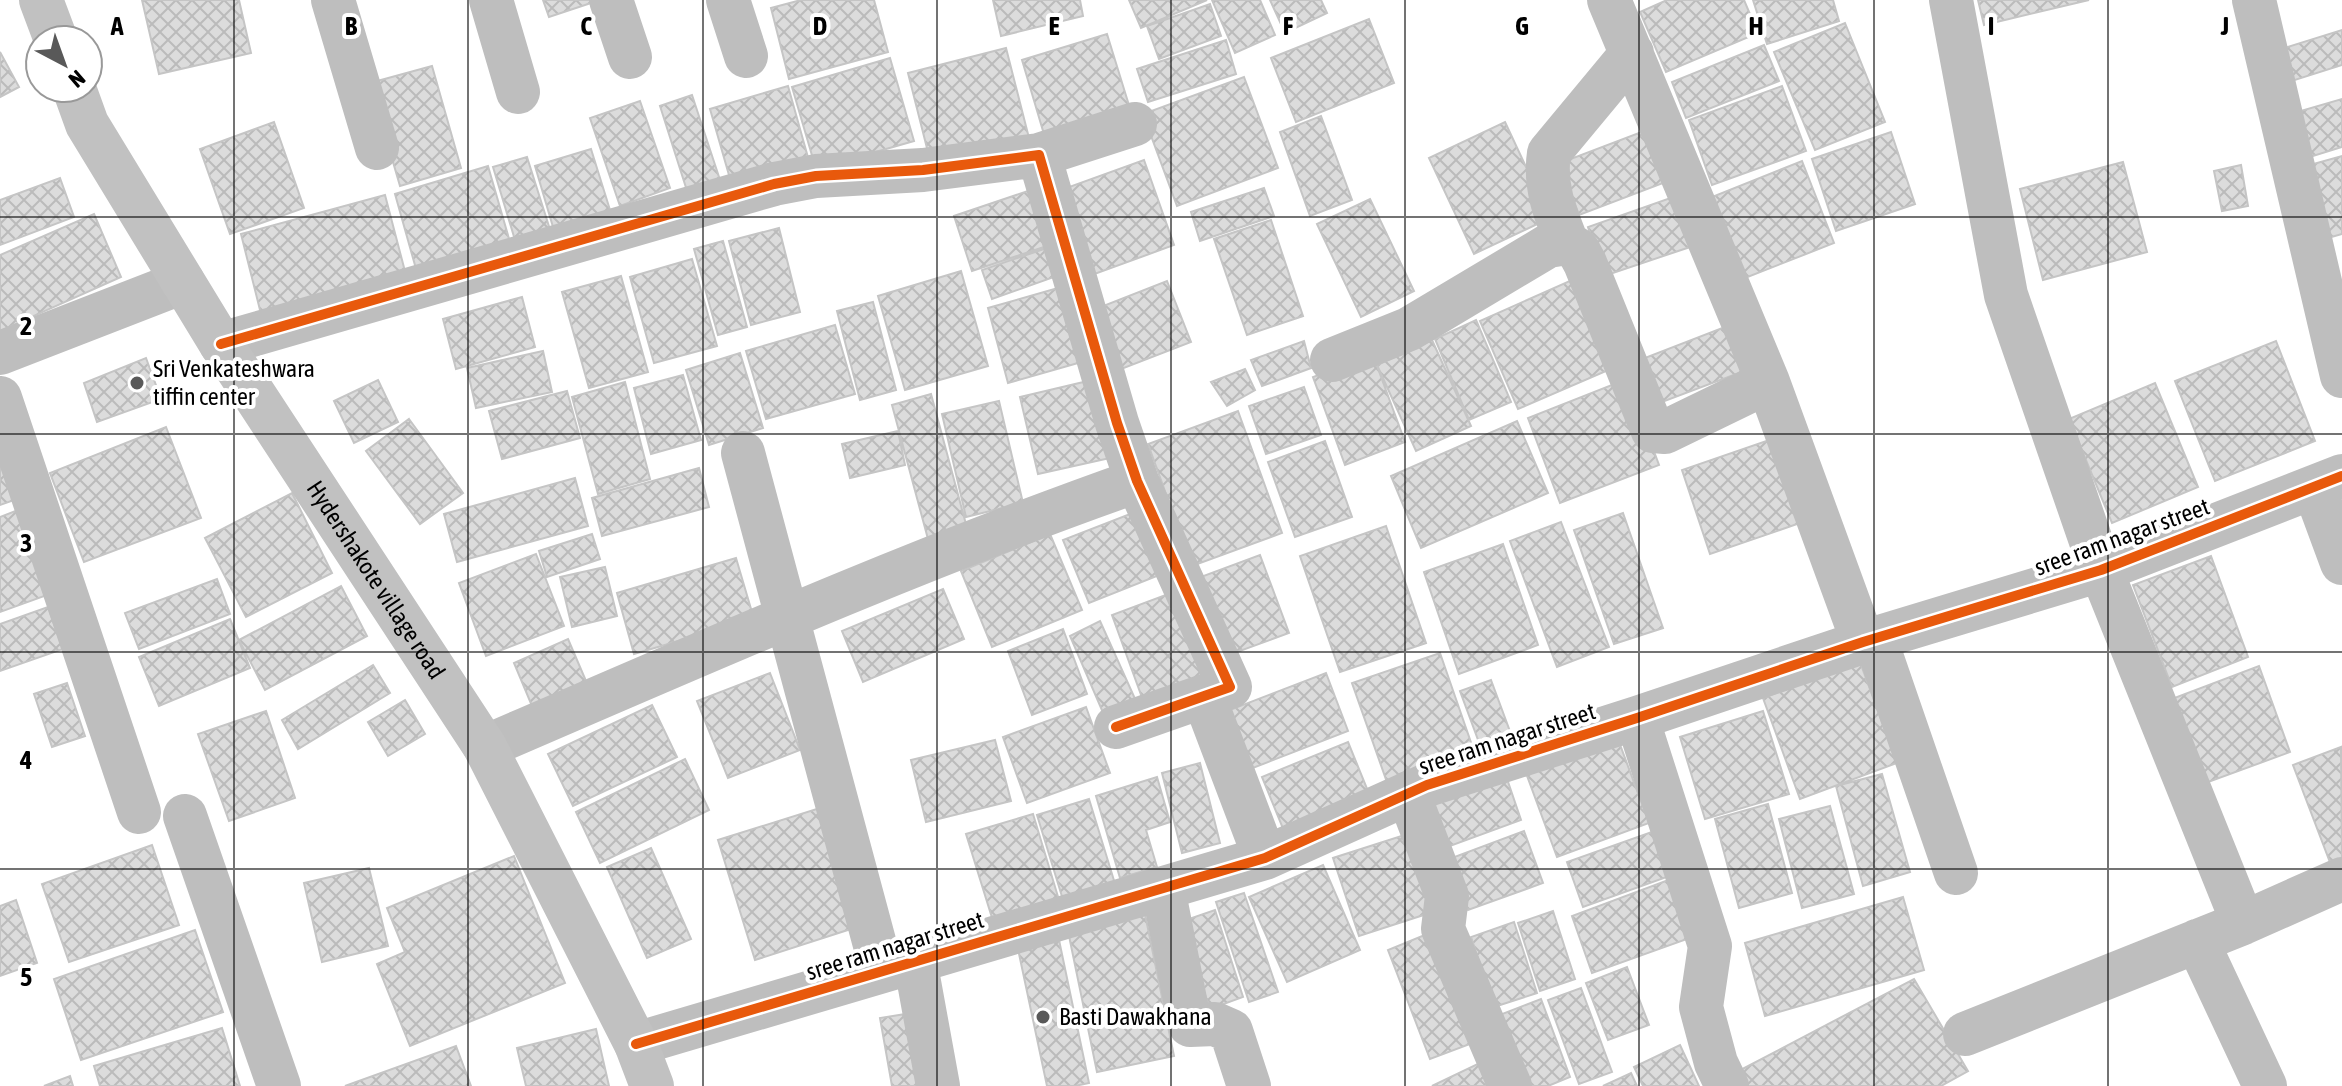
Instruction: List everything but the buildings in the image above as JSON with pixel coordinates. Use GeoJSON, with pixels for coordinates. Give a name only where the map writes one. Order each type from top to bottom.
{"type":"FeatureCollection","features":[{"type":"Feature","properties":{"kind":"street"},"geometry":{"type":"LineString","coordinates":[[333,0],[377,148]]}},
{"type":"Feature","properties":{"kind":"street"},"geometry":{"type":"LineString","coordinates":[[491,0],[518,92]]}},
{"type":"Feature","properties":{"kind":"street"},"geometry":{"type":"LineString","coordinates":[[611,0],[630,57]]}},
{"type":"Feature","properties":{"kind":"street"},"geometry":{"type":"LineString","coordinates":[[728,0],[746,56]]}},
{"type":"Feature","properties":{"kind":"street"},"geometry":{"type":"LineString","coordinates":[[1609,0],[1768,382],[1956,873]]}},
{"type":"Feature","properties":{"kind":"street"},"geometry":{"type":"LineString","coordinates":[[1951,0],[2006,295],[2101,570],[2243,923]]}},
{"type":"Feature","properties":{"kind":"street"},"geometry":{"type":"LineString","coordinates":[[2254,0],[2342,376]]}},
{"type":"Feature","properties":{"kind":"street"},"geometry":{"type":"LineString","coordinates":[[1632,53],[1549,153],[1546,174],[1553,208],[1567,243],[1578,250],[1585,263],[1653,431],[1665,432],[1768,382]]}},
{"type":"Feature","properties":{"kind":"street","name":"Hydershakote village road"},"geometry":{"type":"LineString","coordinates":[[80,104],[87,124],[221,344],[485,747],[636,1044],[652,1086]]}},
{"type":"Feature","properties":{"kind":"street"},"geometry":{"type":"LineString","coordinates":[[221,344],[774,184],[816,176],[923,170],[1039,155],[1135,124]]}},
{"type":"Feature","properties":{"kind":"street"},"geometry":{"type":"LineString","coordinates":[[1039,155],[1117,423],[1137,481],[1230,687],[1116,727]]}},
{"type":"Feature","properties":{"kind":"street"},"geometry":{"type":"LineString","coordinates":[[1332,360],[1409,329],[1548,246],[1567,243]]}},
{"type":"Feature","properties":{"kind":"street"},"geometry":{"type":"LineString","coordinates":[[0,353],[183,282]]}},
{"type":"Feature","properties":{"kind":"street"},"geometry":{"type":"LineString","coordinates":[[0,398],[139,812]]}},
{"type":"Feature","properties":{"kind":"street"},"geometry":{"type":"LineString","coordinates":[[743,453],[788,616],[938,1086]]}},
{"type":"Feature","properties":{"kind":"street"},"geometry":{"type":"LineString","coordinates":[[485,747],[788,616],[1033,517],[1137,481]]}},
{"type":"Feature","properties":{"kind":"street"},"geometry":{"type":"LineString","coordinates":[[2328,482],[2342,563]]}},
{"type":"Feature","properties":{"kind":"street","name":"sree ram nagar street"},"geometry":{"type":"LineString","coordinates":[[636,1044],[1265,858],[1427,785],[1869,640],[2101,570],[2328,482]]}},
{"type":"Feature","properties":{"kind":"street"},"geometry":{"type":"LineString","coordinates":[[1204,697],[1265,858]]}},
{"type":"Feature","properties":{"kind":"street"},"geometry":{"type":"LineString","coordinates":[[1637,718],[1710,946],[1701,1007],[1716,1063],[1727,1086]]}},
{"type":"Feature","properties":{"kind":"street"},"geometry":{"type":"LineString","coordinates":[[1408,793],[1447,896],[1443,929],[1510,1086]]}},
{"type":"Feature","properties":{"kind":"street"},"geometry":{"type":"LineString","coordinates":[[185,816],[279,1086]]}},
{"type":"Feature","properties":{"kind":"street"},"geometry":{"type":"LineString","coordinates":[[1965,1034],[2243,923],[2342,879]]}},
{"type":"Feature","properties":{"kind":"street"},"geometry":{"type":"LineString","coordinates":[[1163,888],[1190,1025],[1215,1024],[1231,1031],[1249,1086]]}},
{"type":"Feature","properties":{"kind":"street"},"geometry":{"type":"LineString","coordinates":[[2197,941],[2265,1086]]}},
{"type":"Feature","properties":{"kind":"cycle path"},"geometry":{"type":"LineString","coordinates":[[221,344],[774,184],[816,176],[923,170],[1039,155],[1117,423],[1137,481],[1230,687],[1116,727]]}},
{"type":"Feature","properties":{"kind":"cycle path"},"geometry":{"type":"LineString","coordinates":[[636,1044],[1265,858],[1427,785],[1863,642],[2101,570],[2342,476]]}},
{"type":"Feature","properties":{"kind":"place","name":"Sri Venkateshwara tiffin center"},"geometry":{"type":"Point","coordinates":[137,383]}},
{"type":"Feature","properties":{"kind":"place","name":"Basti Dawakhana"},"geometry":{"type":"Point","coordinates":[1043,1017]}}]}
